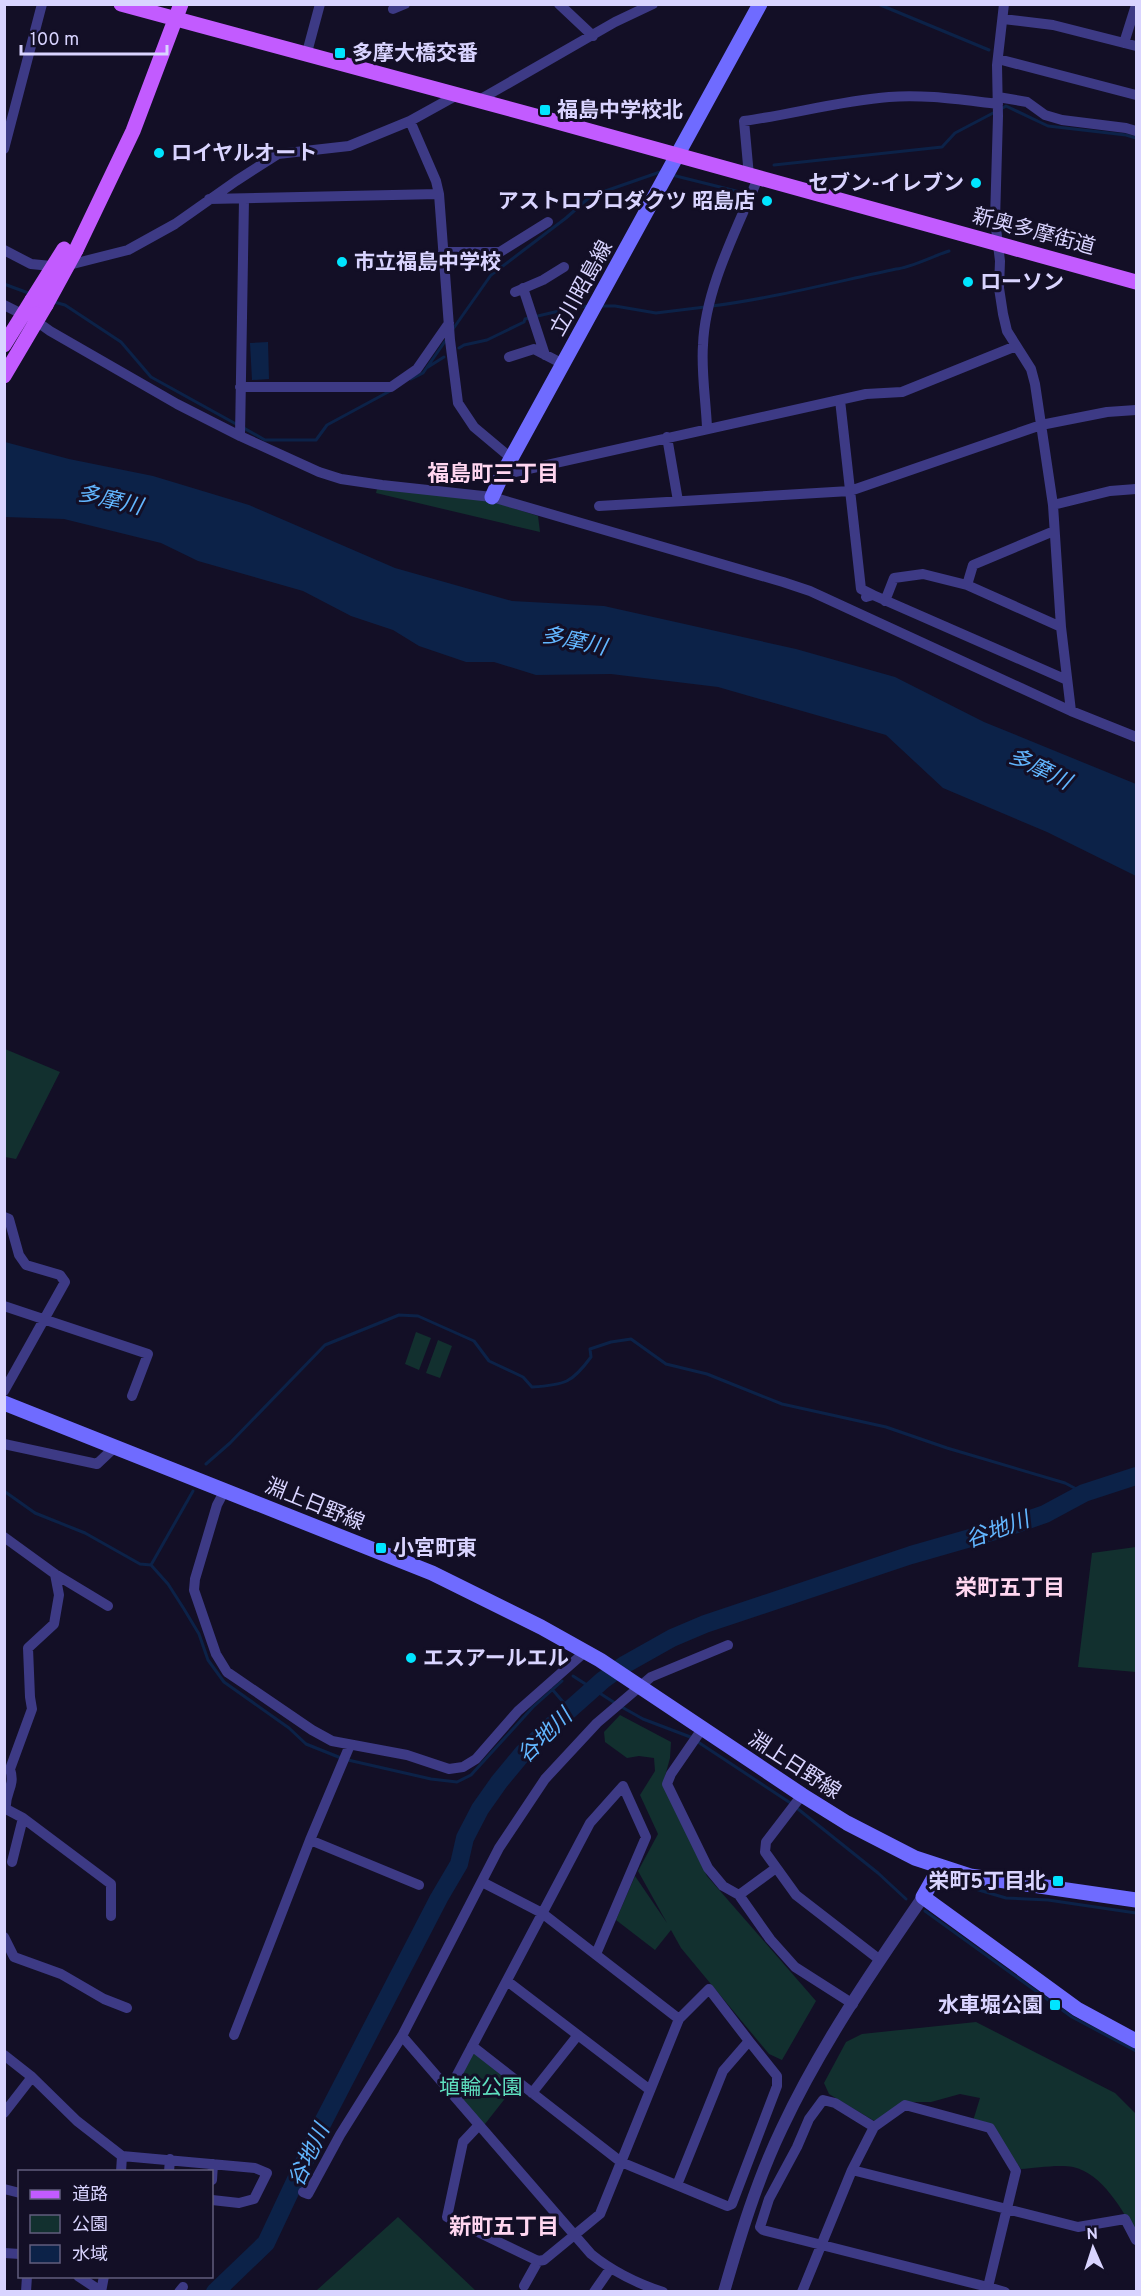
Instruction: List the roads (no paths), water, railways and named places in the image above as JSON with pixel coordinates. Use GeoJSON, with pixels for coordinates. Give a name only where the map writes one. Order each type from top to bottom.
{"type":"FeatureCollection","features":[{"type":"Feature","properties":{"kind":"main road","name":"新奥多摩街道"},"geometry":{"type":"LineString","coordinates":[[121,4],[306,56],[479,100],[671,168],[754,177],[1137,282]]}},
{"type":"Feature","properties":{"kind":"main road"},"geometry":{"type":"LineString","coordinates":[[4,376],[27,321],[105,189],[133,131],[181,4]]}},
{"type":"Feature","properties":{"kind":"main road","name":"立川昭島線"},"geometry":{"type":"LineString","coordinates":[[492,497],[511,458],[760,4]]}},
{"type":"Feature","properties":{"kind":"main road"},"geometry":{"type":"LineString","coordinates":[[4,345],[27,321]]}},
{"type":"Feature","properties":{"kind":"main road","name":"淵上日野線"},"geometry":{"type":"LineString","coordinates":[[4,1403],[432,1573],[586,1651],[802,1795],[884,1843],[915,1858],[970,1876],[1137,1900]]}},
{"type":"Feature","properties":{"kind":"main road"},"geometry":{"type":"LineString","coordinates":[[940,1867],[923,1898],[1077,2009],[1137,2041]]}},
{"type":"Feature","properties":{"kind":"street"},"geometry":{"type":"LineString","coordinates":[[4,149],[42,4]]}},
{"type":"Feature","properties":{"kind":"street"},"geometry":{"type":"LineString","coordinates":[[306,56],[320,4]]}},
{"type":"Feature","properties":{"kind":"street"},"geometry":{"type":"LineString","coordinates":[[393,9],[405,4]]}},
{"type":"Feature","properties":{"kind":"street"},"geometry":{"type":"LineString","coordinates":[[559,4],[593,36]]}},
{"type":"Feature","properties":{"kind":"street"},"geometry":{"type":"LineString","coordinates":[[479,100],[615,22],[653,4]]}},
{"type":"Feature","properties":{"kind":"street"},"geometry":{"type":"LineString","coordinates":[[1004,4],[998,58],[995,220],[999,288],[1007,330],[1031,369],[1041,425],[1053,505],[1061,627],[1071,711]]}},
{"type":"Feature","properties":{"kind":"street"},"geometry":{"type":"LineString","coordinates":[[1124,43],[1137,5]]}},
{"type":"Feature","properties":{"kind":"street"},"geometry":{"type":"LineString","coordinates":[[1003,19],[1053,25],[1137,46]]}},
{"type":"Feature","properties":{"kind":"street"},"geometry":{"type":"LineString","coordinates":[[998,58],[1137,95]]}},
{"type":"Feature","properties":{"kind":"street"},"geometry":{"type":"LineString","coordinates":[[4,250],[32,264],[61,267],[128,250],[175,224],[278,154],[349,146],[410,121],[457,95]]}},
{"type":"Feature","properties":{"kind":"street"},"geometry":{"type":"LineString","coordinates":[[707,428],[702,346],[720,269],[754,177],[744,121],[834,104],[891,97],[944,98],[998,106],[1027,102],[1045,115],[1062,120],[1137,131]]}},
{"type":"Feature","properties":{"kind":"street"},"geometry":{"type":"LineString","coordinates":[[410,121],[436,181],[439,194],[449,330],[458,403],[474,427],[511,458]]}},
{"type":"Feature","properties":{"kind":"street"},"geometry":{"type":"LineString","coordinates":[[209,199],[439,194]]}},
{"type":"Feature","properties":{"kind":"street"},"geometry":{"type":"LineString","coordinates":[[240,429],[244,199]]}},
{"type":"Feature","properties":{"kind":"street"},"geometry":{"type":"LineString","coordinates":[[443,252],[500,252],[548,222]]}},
{"type":"Feature","properties":{"kind":"street"},"geometry":{"type":"LineString","coordinates":[[544,355],[519,290],[543,280],[558,267]]}},
{"type":"Feature","properties":{"kind":"street"},"geometry":{"type":"LineString","coordinates":[[4,304],[27,321],[50,331],[177,404],[240,429],[320,472],[341,479],[492,497],[810,591],[1071,711],[1137,736]]}},
{"type":"Feature","properties":{"kind":"street"},"geometry":{"type":"LineString","coordinates":[[240,387],[392,387],[417,369],[449,330]]}},
{"type":"Feature","properties":{"kind":"street"},"geometry":{"type":"LineString","coordinates":[[502,475],[866,394],[902,392],[1016,346]]}},
{"type":"Feature","properties":{"kind":"street"},"geometry":{"type":"LineString","coordinates":[[509,357],[534,349],[563,364]]}},
{"type":"Feature","properties":{"kind":"street"},"geometry":{"type":"LineString","coordinates":[[840,400],[861,589],[869,596],[1068,680]]}},
{"type":"Feature","properties":{"kind":"street"},"geometry":{"type":"LineString","coordinates":[[599,506],[850,491],[1041,425],[1107,412],[1137,410]]}},
{"type":"Feature","properties":{"kind":"street"},"geometry":{"type":"LineString","coordinates":[[667,437],[678,501]]}},
{"type":"Feature","properties":{"kind":"street"},"geometry":{"type":"LineString","coordinates":[[1053,505],[1110,491],[1137,489]]}},
{"type":"Feature","properties":{"kind":"street"},"geometry":{"type":"LineString","coordinates":[[967,585],[973,565],[1054,531]]}},
{"type":"Feature","properties":{"kind":"street"},"geometry":{"type":"LineString","coordinates":[[885,601],[894,578],[923,574],[967,585],[1061,627]]}},
{"type":"Feature","properties":{"kind":"street"},"geometry":{"type":"LineString","coordinates":[[4,1217],[9,1219],[19,1255],[26,1265],[60,1275],[65,1282],[4,1391]]}},
{"type":"Feature","properties":{"kind":"street"},"geometry":{"type":"LineString","coordinates":[[4,1306],[148,1354],[132,1396]]}},
{"type":"Feature","properties":{"kind":"street"},"geometry":{"type":"LineString","coordinates":[[4,1443],[97,1464],[115,1447]]}},
{"type":"Feature","properties":{"kind":"street"},"geometry":{"type":"LineString","coordinates":[[225,1490],[217,1505],[195,1579],[194,1590],[216,1654],[227,1672],[312,1731],[332,1741],[346,1754],[408,1755],[449,1769],[463,1767],[476,1759],[518,1711],[586,1651]]}},
{"type":"Feature","properties":{"kind":"street"},"geometry":{"type":"LineString","coordinates":[[4,1537],[55,1574],[108,1606]]}},
{"type":"Feature","properties":{"kind":"street"},"geometry":{"type":"LineString","coordinates":[[55,1574],[59,1595],[54,1624],[28,1648],[32,1709],[7,1768],[13,1779],[5,1803],[6,1809],[23,1818],[111,1884],[111,1916]]}},
{"type":"Feature","properties":{"kind":"street"},"geometry":{"type":"LineString","coordinates":[[303,2192],[308,2194],[340,2135],[402,2036],[482,1881],[510,1832],[545,1779],[597,1723],[638,1685],[651,1677],[728,1644]]}},
{"type":"Feature","properties":{"kind":"street"},"geometry":{"type":"LineString","coordinates":[[702,1729],[671,1774],[668,1784],[708,1868],[723,1886],[739,1895],[770,1939],[795,1968],[852,2004]]}},
{"type":"Feature","properties":{"kind":"street"},"geometry":{"type":"LineString","coordinates":[[234,2035],[346,1754]]}},
{"type":"Feature","properties":{"kind":"street"},"geometry":{"type":"LineString","coordinates":[[449,2090],[590,1822],[623,1786],[645,1836],[596,1954]]}},
{"type":"Feature","properties":{"kind":"street"},"geometry":{"type":"LineString","coordinates":[[802,1795],[766,1842],[765,1851],[796,1895],[880,1960]]}},
{"type":"Feature","properties":{"kind":"street"},"geometry":{"type":"LineString","coordinates":[[12,1862],[23,1818]]}},
{"type":"Feature","properties":{"kind":"street"},"geometry":{"type":"LineString","coordinates":[[310,1840],[419,1885]]}},
{"type":"Feature","properties":{"kind":"street"},"geometry":{"type":"LineString","coordinates":[[739,1895],[776,1868]]}},
{"type":"Feature","properties":{"kind":"street"},"geometry":{"type":"LineString","coordinates":[[482,1881],[542,1913],[679,2019]]}},
{"type":"Feature","properties":{"kind":"street"},"geometry":{"type":"LineString","coordinates":[[724,2292],[744,2222],[782,2128],[804,2084],[880,1960],[923,1898]]}},
{"type":"Feature","properties":{"kind":"street"},"geometry":{"type":"LineString","coordinates":[[4,1937],[14,1957],[61,1974],[104,1999],[127,2008]]}},
{"type":"Feature","properties":{"kind":"street"},"geometry":{"type":"LineString","coordinates":[[507,1981],[650,2090]]}},
{"type":"Feature","properties":{"kind":"street"},"geometry":{"type":"LineString","coordinates":[[472,2046],[621,2162],[727,2206],[732,2204],[777,2086],[777,2076],[709,1989],[679,2019],[650,2090],[621,2162],[600,2214],[544,2260],[538,2260],[447,2217],[463,2142],[479,2125]]}},
{"type":"Feature","properties":{"kind":"street"},"geometry":{"type":"LineString","coordinates":[[532,2093],[578,2035]]}},
{"type":"Feature","properties":{"kind":"street"},"geometry":{"type":"LineString","coordinates":[[402,2036],[591,2254],[610,2269],[639,2284],[663,2292]]}},
{"type":"Feature","properties":{"kind":"street"},"geometry":{"type":"LineString","coordinates":[[677,2185],[723,2071],[750,2041]]}},
{"type":"Feature","properties":{"kind":"street"},"geometry":{"type":"LineString","coordinates":[[4,2055],[32,2077],[76,2121],[122,2156],[255,2168],[267,2173],[254,2199],[239,2203],[213,2200]]}},
{"type":"Feature","properties":{"kind":"street"},"geometry":{"type":"LineString","coordinates":[[4,2113],[32,2077]]}},
{"type":"Feature","properties":{"kind":"street"},"geometry":{"type":"LineString","coordinates":[[874,2127],[835,2103],[823,2100],[809,2119],[769,2199],[760,2227],[763,2230],[1005,2292]]}},
{"type":"Feature","properties":{"kind":"street"},"geometry":{"type":"LineString","coordinates":[[802,2292],[852,2170],[874,2127],[905,2105],[990,2128],[1016,2171],[987,2289]]}},
{"type":"Feature","properties":{"kind":"street"},"geometry":{"type":"LineString","coordinates":[[121,2170],[122,2156]]}},
{"type":"Feature","properties":{"kind":"street"},"geometry":{"type":"LineString","coordinates":[[169,2170],[170,2159]]}},
{"type":"Feature","properties":{"kind":"street"},"geometry":{"type":"LineString","coordinates":[[213,2164],[213,2170]]}},
{"type":"Feature","properties":{"kind":"street"},"geometry":{"type":"LineString","coordinates":[[852,2170],[1078,2227],[1125,2219],[1137,2240]]}},
{"type":"Feature","properties":{"kind":"street"},"geometry":{"type":"LineString","coordinates":[[524,2286],[538,2260]]}},
{"type":"Feature","properties":{"kind":"street"},"geometry":{"type":"LineString","coordinates":[[594,2292],[610,2269]]}},
{"type":"Feature","properties":{"kind":"street"},"geometry":{"type":"LineString","coordinates":[[80,2278],[100,2291]]}},
{"type":"Feature","properties":{"kind":"water"},"geometry":{"type":"Polygon","coordinates":[[[268,342],[269,379],[252,380],[250,343],[268,342]]]}},
{"type":"Feature","properties":{"kind":"water","name":"多摩川"},"geometry":{"type":"Polygon","coordinates":[[[5,442],[69,459],[153,476],[249,505],[395,568],[512,601],[604,606],[796,649],[895,677],[984,722],[1136,784],[1136,876],[1047,832],[943,788],[886,735],[718,687],[611,674],[536,675],[494,662],[466,662],[419,646],[393,630],[351,616],[303,591],[198,561],[161,543],[64,519],[5,517],[5,442]]]}},
{"type":"Feature","properties":{"kind":"waterway"},"geometry":{"type":"LineString","coordinates":[[878,4],[989,50]]}},
{"type":"Feature","properties":{"kind":"waterway"},"geometry":{"type":"LineString","coordinates":[[1001,109],[1006,106],[1048,126],[1136,138]]}},
{"type":"Feature","properties":{"kind":"waterway"},"geometry":{"type":"LineString","coordinates":[[774,165],[942,147],[955,133],[995,112]]}},
{"type":"Feature","properties":{"kind":"waterway"},"geometry":{"type":"LineString","coordinates":[[453,329],[491,275],[591,196],[663,172]]}},
{"type":"Feature","properties":{"kind":"waterway"},"geometry":{"type":"LineString","coordinates":[[672,175],[744,193]]}},
{"type":"Feature","properties":{"kind":"waterway"},"geometry":{"type":"LineString","coordinates":[[712,306],[902,268],[949,251]]}},
{"type":"Feature","properties":{"kind":"waterway"},"geometry":{"type":"LineString","coordinates":[[4,284],[31,294]]}},
{"type":"Feature","properties":{"kind":"waterway"},"geometry":{"type":"LineString","coordinates":[[54,302],[65,305],[121,342],[151,377],[236,424]]}},
{"type":"Feature","properties":{"kind":"waterway"},"geometry":{"type":"LineString","coordinates":[[459,348],[487,340],[524,322],[525,319],[589,306]]}},
{"type":"Feature","properties":{"kind":"waterway"},"geometry":{"type":"LineString","coordinates":[[602,306],[656,313],[705,307]]}},
{"type":"Feature","properties":{"kind":"waterway"},"geometry":{"type":"LineString","coordinates":[[411,379],[423,373],[446,340]]}},
{"type":"Feature","properties":{"kind":"waterway"},"geometry":{"type":"LineString","coordinates":[[428,367],[444,357]]}},
{"type":"Feature","properties":{"kind":"waterway"},"geometry":{"type":"LineString","coordinates":[[242,427],[265,440],[316,440],[327,425],[390,391]]}},
{"type":"Feature","properties":{"kind":"waterway"},"geometry":{"type":"LineString","coordinates":[[206,1464],[230,1443],[325,1345],[399,1315],[418,1316],[474,1341],[489,1361],[523,1377],[532,1387],[567,1381],[591,1357],[590,1349],[611,1342],[631,1339],[666,1364],[707,1374],[782,1404],[886,1427],[947,1448],[1065,1483],[1084,1493]]}},
{"type":"Feature","properties":{"kind":"waterway","name":"谷地川"},"geometry":{"type":"LineString","coordinates":[[215,2292],[266,2243],[323,2122],[439,1898],[459,1864],[465,1838],[480,1809],[523,1753],[603,1680],[624,1665],[672,1638],[705,1624],[911,1555],[1005,1528],[1045,1514],[1084,1493],[1136,1476]]}},
{"type":"Feature","properties":{"kind":"waterway"},"geometry":{"type":"LineString","coordinates":[[4,1491],[35,1513],[85,1533],[140,1564],[151,1565]]}},
{"type":"Feature","properties":{"kind":"waterway"},"geometry":{"type":"LineString","coordinates":[[151,1565],[193,1491]]}},
{"type":"Feature","properties":{"kind":"waterway"},"geometry":{"type":"LineString","coordinates":[[151,1565],[168,1584],[184,1609],[199,1634],[208,1660],[224,1682],[289,1728],[306,1744],[341,1758]]}},
{"type":"Feature","properties":{"kind":"waterway","name":"谷地川"},"geometry":{"type":"LineString","coordinates":[[573,1676],[615,1703]]}},
{"type":"Feature","properties":{"kind":"waterway"},"geometry":{"type":"LineString","coordinates":[[348,1760],[431,1779],[457,1782],[471,1775],[533,1707],[562,1681]]}},
{"type":"Feature","properties":{"kind":"waterway"},"geometry":{"type":"LineString","coordinates":[[552,1689],[569,1709]]}},
{"type":"Feature","properties":{"kind":"waterway"},"geometry":{"type":"LineString","coordinates":[[620,1706],[643,1719],[693,1738]]}},
{"type":"Feature","properties":{"kind":"waterway"},"geometry":{"type":"LineString","coordinates":[[698,1742],[792,1804]]}},
{"type":"Feature","properties":{"kind":"waterway"},"geometry":{"type":"LineString","coordinates":[[798,1809],[878,1873],[906,1899]]}},
{"type":"Feature","properties":{"kind":"waterway"},"geometry":{"type":"LineString","coordinates":[[955,1883],[1006,1898],[1048,1900],[1136,1913]]}},
{"type":"Feature","properties":{"kind":"waterway"},"geometry":{"type":"LineString","coordinates":[[925,1911],[1072,2017],[1136,2051]]}},
{"type":"Feature","properties":{"kind":"waterway"},"geometry":{"type":"LineString","coordinates":[[225,2282],[230,2292]]}},
{"type":"Feature","properties":{"kind":"place","name":"多摩大橋交番"},"geometry":{"type":"Point","coordinates":[340,53]}},
{"type":"Feature","properties":{"kind":"place","name":"福島中学校北"},"geometry":{"type":"Point","coordinates":[545,110]}},
{"type":"Feature","properties":{"kind":"place","name":"ロイヤルオート"},"geometry":{"type":"Point","coordinates":[159,153]}},
{"type":"Feature","properties":{"kind":"place","name":"セブン-イレブン"},"geometry":{"type":"Point","coordinates":[976,183]}},
{"type":"Feature","properties":{"kind":"place","name":"アストロプロダクツ 昭島店"},"geometry":{"type":"Point","coordinates":[767,201]}},
{"type":"Feature","properties":{"kind":"place","name":"市立福島中学校"},"geometry":{"type":"Point","coordinates":[342,262]}},
{"type":"Feature","properties":{"kind":"place","name":"ローソン"},"geometry":{"type":"Point","coordinates":[968,282]}},
{"type":"Feature","properties":{"kind":"place","name":"小宮町東"},"geometry":{"type":"Point","coordinates":[381,1548]}},
{"type":"Feature","properties":{"kind":"place","name":"エスアールエル"},"geometry":{"type":"Point","coordinates":[411,1658]}},
{"type":"Feature","properties":{"kind":"place","name":"栄町5丁目北"},"geometry":{"type":"Point","coordinates":[1058,1881]}},
{"type":"Feature","properties":{"kind":"place","name":"水車堀公園"},"geometry":{"type":"Point","coordinates":[1055,2005]}},
{"type":"Feature","properties":{"kind":"district","name":"福島町三丁目"},"geometry":{"type":"Point","coordinates":[493,473]}},
{"type":"Feature","properties":{"kind":"district","name":"栄町五丁目"},"geometry":{"type":"Point","coordinates":[1010,1587]}},
{"type":"Feature","properties":{"kind":"district","name":"新町五丁目"},"geometry":{"type":"Point","coordinates":[504,2226]}},
{"type":"Feature","properties":{"kind":"park label","name":"埴輪公園"},"geometry":{"type":"Point","coordinates":[481,2087]}}]}
